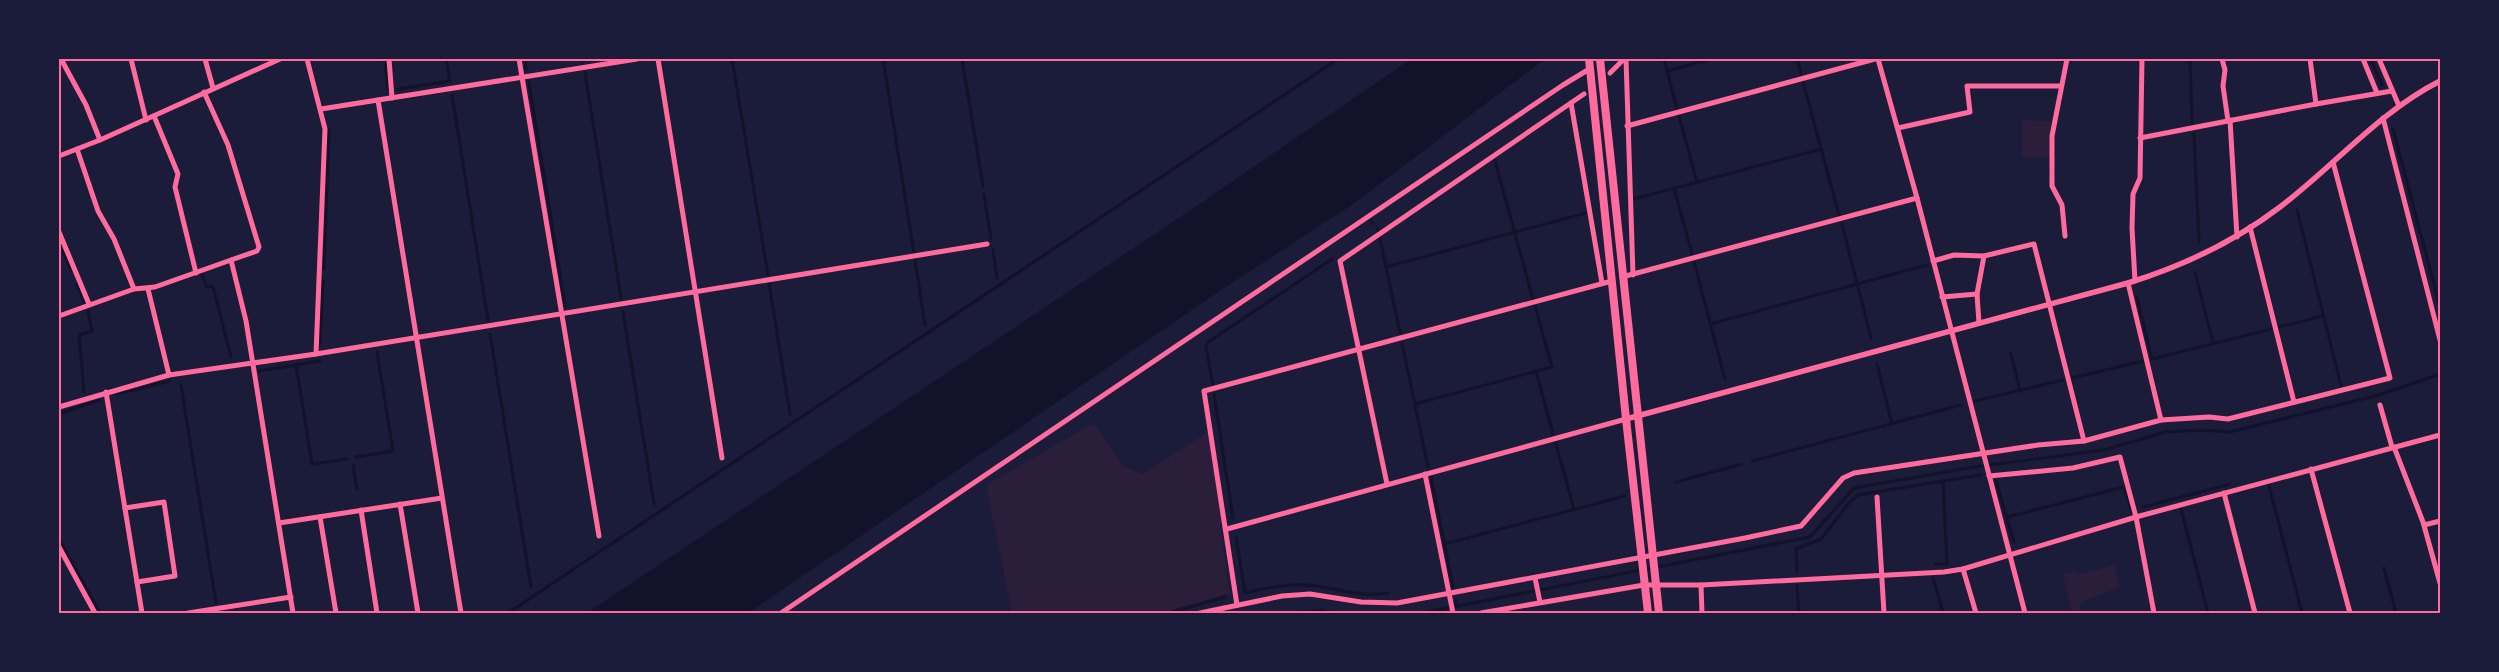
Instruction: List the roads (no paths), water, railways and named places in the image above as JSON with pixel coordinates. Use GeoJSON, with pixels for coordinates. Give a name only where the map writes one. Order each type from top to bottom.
{"type":"FeatureCollection","features":[{"type":"Feature","properties":{"kind":"main road"},"geometry":{"type":"LineString","coordinates":[[1589,59],[1648,613]]}},
{"type":"Feature","properties":{"kind":"main road"},"geometry":{"type":"LineString","coordinates":[[1601,59],[1622,278],[1659,613]]}},
{"type":"Feature","properties":{"kind":"street"},"geometry":{"type":"LineString","coordinates":[[60,59],[86,105],[100,140]]}},
{"type":"Feature","properties":{"kind":"street"},"geometry":{"type":"LineString","coordinates":[[131,59],[146,120]]}},
{"type":"Feature","properties":{"kind":"street"},"geometry":{"type":"LineString","coordinates":[[206,59],[213,88]]}},
{"type":"Feature","properties":{"kind":"street"},"geometry":{"type":"LineString","coordinates":[[59,156],[146,120],[280,59]]}},
{"type":"Feature","properties":{"kind":"street"},"geometry":{"type":"LineString","coordinates":[[307,59],[325,129],[316,354]]}},
{"type":"Feature","properties":{"kind":"street"},"geometry":{"type":"LineString","coordinates":[[389,59],[392,98]]}},
{"type":"Feature","properties":{"kind":"street"},"geometry":{"type":"LineString","coordinates":[[519,59],[599,536]]}},
{"type":"Feature","properties":{"kind":"street"},"geometry":{"type":"LineString","coordinates":[[321,109],[637,59]]}},
{"type":"Feature","properties":{"kind":"street"},"geometry":{"type":"LineString","coordinates":[[658,59],[722,458]]}},
{"type":"Feature","properties":{"kind":"street"},"geometry":{"type":"LineString","coordinates":[[1610,73],[1625,59]]}},
{"type":"Feature","properties":{"kind":"street"},"geometry":{"type":"LineString","coordinates":[[1625,59],[1633,275]]}},
{"type":"Feature","properties":{"kind":"street"},"geometry":{"type":"LineString","coordinates":[[1627,126],[1876,59],[1898,128],[1917,198],[2025,613]]}},
{"type":"Feature","properties":{"kind":"street"},"geometry":{"type":"LineString","coordinates":[[2065,236],[2062,205],[2052,186],[2052,136],[2067,59]]}},
{"type":"Feature","properties":{"kind":"street"},"geometry":{"type":"LineString","coordinates":[[2135,281],[2132,220],[2133,194],[2140,178],[2142,59]]}},
{"type":"Feature","properties":{"kind":"street"},"geometry":{"type":"LineString","coordinates":[[2222,59],[2225,70],[2223,86],[2229,120],[2237,237]]}},
{"type":"Feature","properties":{"kind":"street"},"geometry":{"type":"LineString","coordinates":[[2310,59],[2316,104]]}},
{"type":"Feature","properties":{"kind":"street"},"geometry":{"type":"LineString","coordinates":[[2364,59],[2377,93]]}},
{"type":"Feature","properties":{"kind":"street"},"geometry":{"type":"LineString","coordinates":[[2379,59],[2399,106]]}},
{"type":"Feature","properties":{"kind":"street"},"geometry":{"type":"LineString","coordinates":[[781,613],[1554,90],[1591,68]]}},
{"type":"Feature","properties":{"kind":"street"},"geometry":{"type":"LineString","coordinates":[[1227,529],[2135,281],[2183,263],[2237,237],[2280,207],[2383,118],[2440,81]]}},
{"type":"Feature","properties":{"kind":"street"},"geometry":{"type":"LineString","coordinates":[[1898,128],[1970,112],[1967,86],[2061,86]]}},
{"type":"Feature","properties":{"kind":"street"},"geometry":{"type":"LineString","coordinates":[[2140,138],[2392,91]]}},
{"type":"Feature","properties":{"kind":"street"},"geometry":{"type":"LineString","coordinates":[[59,316],[134,289],[148,289],[257,251],[259,247],[228,145],[204,92]]}},
{"type":"Feature","properties":{"kind":"street"},"geometry":{"type":"LineString","coordinates":[[1387,484],[1340,261],[1584,94]]}},
{"type":"Feature","properties":{"kind":"street"},"geometry":{"type":"LineString","coordinates":[[378,100],[461,613]]}},
{"type":"Feature","properties":{"kind":"street"},"geometry":{"type":"LineString","coordinates":[[1571,103],[1602,283]]}},
{"type":"Feature","properties":{"kind":"street"},"geometry":{"type":"LineString","coordinates":[[154,116],[178,174],[175,187],[196,272]]}},
{"type":"Feature","properties":{"kind":"street"},"geometry":{"type":"LineString","coordinates":[[2383,118],[2440,340]]}},
{"type":"Feature","properties":{"kind":"street"},"geometry":{"type":"LineString","coordinates":[[77,149],[98,211],[114,239],[134,289]]}},
{"type":"Feature","properties":{"kind":"street"},"geometry":{"type":"LineString","coordinates":[[1200,613],[1282,596],[1310,594],[1385,604],[1450,596],[1535,578],[1653,558],[1801,526],[1843,478],[1854,473],[1983,457],[2084,441],[2161,420],[2210,417],[2228,418],[2390,378],[2333,162]]}},
{"type":"Feature","properties":{"kind":"street"},"geometry":{"type":"LineString","coordinates":[[1622,278],[1917,198]]}},
{"type":"Feature","properties":{"kind":"street"},"geometry":{"type":"LineString","coordinates":[[2250,227],[2294,402]]}},
{"type":"Feature","properties":{"kind":"street"},"geometry":{"type":"LineString","coordinates":[[59,232],[89,304]]}},
{"type":"Feature","properties":{"kind":"street"},"geometry":{"type":"LineString","coordinates":[[59,407],[169,375],[253,364],[416,338],[987,244]]}},
{"type":"Feature","properties":{"kind":"street"},"geometry":{"type":"LineString","coordinates":[[1933,260],[1954,256],[1984,256],[2034,244],[2084,441]]}},
{"type":"Feature","properties":{"kind":"street"},"geometry":{"type":"LineString","coordinates":[[1979,323],[1977,294],[1984,256]]}},
{"type":"Feature","properties":{"kind":"street"},"geometry":{"type":"LineString","coordinates":[[231,260],[246,321],[293,613]]}},
{"type":"Feature","properties":{"kind":"street"},"geometry":{"type":"LineString","coordinates":[[1237,605],[1227,529],[1204,391],[1612,280]]}},
{"type":"Feature","properties":{"kind":"street"},"geometry":{"type":"LineString","coordinates":[[2128,283],[2161,420]]}},
{"type":"Feature","properties":{"kind":"street"},"geometry":{"type":"LineString","coordinates":[[148,289],[169,375]]}},
{"type":"Feature","properties":{"kind":"street"},"geometry":{"type":"LineString","coordinates":[[1942,297],[1977,294]]}},
{"type":"Feature","properties":{"kind":"street"},"geometry":{"type":"LineString","coordinates":[[106,392],[142,613]]}},
{"type":"Feature","properties":{"kind":"street"},"geometry":{"type":"LineString","coordinates":[[2380,405],[2393,447],[2424,525],[2440,583]]}},
{"type":"Feature","properties":{"kind":"street"},"geometry":{"type":"LineString","coordinates":[[1481,613],[1644,581],[1656,584],[1701,585],[1963,569],[2136,517],[2440,436]]}},
{"type":"Feature","properties":{"kind":"street"},"geometry":{"type":"LineString","coordinates":[[1988,474],[2073,468],[2120,457],[2136,517],[2154,613]]}},
{"type":"Feature","properties":{"kind":"street"},"geometry":{"type":"LineString","coordinates":[[2311,469],[2350,613]]}},
{"type":"Feature","properties":{"kind":"street"},"geometry":{"type":"LineString","coordinates":[[1425,474],[1453,613]]}},
{"type":"Feature","properties":{"kind":"street"},"geometry":{"type":"LineString","coordinates":[[2224,493],[2255,613]]}},
{"type":"Feature","properties":{"kind":"street"},"geometry":{"type":"LineString","coordinates":[[1877,497],[1884,613]]}},
{"type":"Feature","properties":{"kind":"street"},"geometry":{"type":"LineString","coordinates":[[279,523],[442,498]]}},
{"type":"Feature","properties":{"kind":"street"},"geometry":{"type":"LineString","coordinates":[[125,508],[164,502],[175,576],[137,582]]}},
{"type":"Feature","properties":{"kind":"street"},"geometry":{"type":"LineString","coordinates":[[400,504],[418,613]]}},
{"type":"Feature","properties":{"kind":"street"},"geometry":{"type":"LineString","coordinates":[[361,510],[377,613]]}},
{"type":"Feature","properties":{"kind":"street"},"geometry":{"type":"LineString","coordinates":[[320,517],[336,613]]}},
{"type":"Feature","properties":{"kind":"street"},"geometry":{"type":"LineString","coordinates":[[2424,525],[2440,521]]}},
{"type":"Feature","properties":{"kind":"street"},"geometry":{"type":"LineString","coordinates":[[59,547],[94,613]]}},
{"type":"Feature","properties":{"kind":"street"},"geometry":{"type":"LineString","coordinates":[[1963,569],[1976,613]]}},
{"type":"Feature","properties":{"kind":"street"},"geometry":{"type":"LineString","coordinates":[[1535,578],[1540,602]]}},
{"type":"Feature","properties":{"kind":"street"},"geometry":{"type":"LineString","coordinates":[[1701,585],[1702,613]]}},
{"type":"Feature","properties":{"kind":"street"},"geometry":{"type":"LineString","coordinates":[[188,613],[291,597]]}},
{"type":"Feature","properties":{"kind":"waterway"},"geometry":{"type":"LineString","coordinates":[[385,59],[388,89]]}},
{"type":"Feature","properties":{"kind":"waterway"},"geometry":{"type":"LineString","coordinates":[[398,89],[450,81],[446,59]]}},
{"type":"Feature","properties":{"kind":"waterway"},"geometry":{"type":"LineString","coordinates":[[525,59],[526,69]]}},
{"type":"Feature","properties":{"kind":"waterway"},"geometry":{"type":"LineString","coordinates":[[732,59],[768,275]]}},
{"type":"Feature","properties":{"kind":"waterway"},"geometry":{"type":"LineString","coordinates":[[883,59],[914,253]]}},
{"type":"Feature","properties":{"kind":"waterway"},"geometry":{"type":"LineString","coordinates":[[962,59],[983,186]]}},
{"type":"Feature","properties":{"kind":"waterway"},"geometry":{"type":"LineString","coordinates":[[508,613],[1338,59]]}},
{"type":"Feature","properties":{"kind":"waterway"},"geometry":{"type":"LineString","coordinates":[[1664,59],[1677,109]]}},
{"type":"Feature","properties":{"kind":"waterway"},"geometry":{"type":"LineString","coordinates":[[1667,71],[1712,59]]}},
{"type":"Feature","properties":{"kind":"waterway"},"geometry":{"type":"LineString","coordinates":[[1797,59],[1801,74]]}},
{"type":"Feature","properties":{"kind":"waterway"},"geometry":{"type":"LineString","coordinates":[[2190,59],[2192,123]]}},
{"type":"Feature","properties":{"kind":"waterway"},"geometry":{"type":"LineString","coordinates":[[2371,59],[2382,85]]}},
{"type":"Feature","properties":{"kind":"waterway"},"geometry":{"type":"LineString","coordinates":[[585,73],[621,298]]}},
{"type":"Feature","properties":{"kind":"waterway"},"geometry":{"type":"LineString","coordinates":[[529,82],[565,306]]}},
{"type":"Feature","properties":{"kind":"waterway"},"geometry":{"type":"LineString","coordinates":[[1803,82],[1839,215]]}},
{"type":"Feature","properties":{"kind":"waterway"},"geometry":{"type":"LineString","coordinates":[[452,95],[488,320]]}},
{"type":"Feature","properties":{"kind":"waterway"},"geometry":{"type":"LineString","coordinates":[[1679,116],[1697,182]]}},
{"type":"Feature","properties":{"kind":"waterway"},"geometry":{"type":"LineString","coordinates":[[324,269],[329,129]]}},
{"type":"Feature","properties":{"kind":"waterway"},"geometry":{"type":"LineString","coordinates":[[2393,129],[2440,307]]}},
{"type":"Feature","properties":{"kind":"waterway"},"geometry":{"type":"LineString","coordinates":[[2194,134],[2199,242]]}},
{"type":"Feature","properties":{"kind":"waterway"},"geometry":{"type":"LineString","coordinates":[[1634,199],[1821,149]]}},
{"type":"Feature","properties":{"kind":"waterway"},"geometry":{"type":"LineString","coordinates":[[1495,161],[1533,299]]}},
{"type":"Feature","properties":{"kind":"waterway"},"geometry":{"type":"LineString","coordinates":[[1674,188],[1692,254]]}},
{"type":"Feature","properties":{"kind":"waterway"},"geometry":{"type":"LineString","coordinates":[[984,195],[991,239]]}},
{"type":"Feature","properties":{"kind":"waterway"},"geometry":{"type":"LineString","coordinates":[[2297,210],[2341,386]]}},
{"type":"Feature","properties":{"kind":"waterway"},"geometry":{"type":"LineString","coordinates":[[1386,267],[1586,213]]}},
{"type":"Feature","properties":{"kind":"waterway"},"geometry":{"type":"LineString","coordinates":[[1842,224],[1871,338]]}},
{"type":"Feature","properties":{"kind":"waterway"},"geometry":{"type":"LineString","coordinates":[[1378,229],[1400,333]]}},
{"type":"Feature","properties":{"kind":"waterway"},"geometry":{"type":"LineString","coordinates":[[59,243],[72,271]]}},
{"type":"Feature","properties":{"kind":"waterway"},"geometry":{"type":"LineString","coordinates":[[993,249],[997,278]]}},
{"type":"Feature","properties":{"kind":"waterway"},"geometry":{"type":"LineString","coordinates":[[1213,385],[1206,347],[1208,342],[1332,259]]}},
{"type":"Feature","properties":{"kind":"waterway"},"geometry":{"type":"LineString","coordinates":[[915,260],[925,325]]}},
{"type":"Feature","properties":{"kind":"waterway"},"geometry":{"type":"LineString","coordinates":[[1694,262],[1725,379]]}},
{"type":"Feature","properties":{"kind":"waterway"},"geometry":{"type":"LineString","coordinates":[[1710,324],[1927,265]]}},
{"type":"Feature","properties":{"kind":"waterway"},"geometry":{"type":"LineString","coordinates":[[2195,272],[2213,343]]}},
{"type":"Feature","properties":{"kind":"waterway"},"geometry":{"type":"LineString","coordinates":[[201,273],[207,287],[213,286],[231,357]]}},
{"type":"Feature","properties":{"kind":"waterway"},"geometry":{"type":"LineString","coordinates":[[320,343],[323,280]]}},
{"type":"Feature","properties":{"kind":"waterway"},"geometry":{"type":"LineString","coordinates":[[769,283],[790,414]]}},
{"type":"Feature","properties":{"kind":"waterway"},"geometry":{"type":"LineString","coordinates":[[77,284],[84,302]]}},
{"type":"Feature","properties":{"kind":"waterway"},"geometry":{"type":"LineString","coordinates":[[2137,298],[2152,359],[2271,329]]}},
{"type":"Feature","properties":{"kind":"waterway"},"geometry":{"type":"LineString","coordinates":[[1415,404],[1552,367],[1535,306]]}},
{"type":"Feature","properties":{"kind":"waterway"},"geometry":{"type":"LineString","coordinates":[[84,392],[79,335],[92,331],[88,311]]}},
{"type":"Feature","properties":{"kind":"waterway"},"geometry":{"type":"LineString","coordinates":[[623,312],[654,504]]}},
{"type":"Feature","properties":{"kind":"waterway"},"geometry":{"type":"LineString","coordinates":[[2279,327],[2323,316]]}},
{"type":"Feature","properties":{"kind":"waterway"},"geometry":{"type":"LineString","coordinates":[[490,334],[531,587]]}},
{"type":"Feature","properties":{"kind":"waterway"},"geometry":{"type":"LineString","coordinates":[[1402,343],[1428,467]]}},
{"type":"Feature","properties":{"kind":"waterway"},"geometry":{"type":"LineString","coordinates":[[356,457],[393,451],[377,352]]}},
{"type":"Feature","properties":{"kind":"waterway"},"geometry":{"type":"LineString","coordinates":[[2011,354],[2020,391]]}},
{"type":"Feature","properties":{"kind":"waterway"},"geometry":{"type":"LineString","coordinates":[[259,371],[320,361]]}},
{"type":"Feature","properties":{"kind":"waterway"},"geometry":{"type":"LineString","coordinates":[[2072,378],[2143,361]]}},
{"type":"Feature","properties":{"kind":"waterway"},"geometry":{"type":"LineString","coordinates":[[1877,364],[1892,424]]}},
{"type":"Feature","properties":{"kind":"waterway"},"geometry":{"type":"LineString","coordinates":[[296,365],[312,464],[347,459]]}},
{"type":"Feature","properties":{"kind":"waterway"},"geometry":{"type":"LineString","coordinates":[[1536,371],[1553,434]]}},
{"type":"Feature","properties":{"kind":"waterway"},"geometry":{"type":"LineString","coordinates":[[1422,613],[1810,537],[1854,488],[1974,467],[2104,450],[2165,432],[2201,430],[2230,432],[2375,396],[2440,374]]}},
{"type":"Feature","properties":{"kind":"waterway"},"geometry":{"type":"LineString","coordinates":[[1975,401],[2063,380]]}},
{"type":"Feature","properties":{"kind":"waterway"},"geometry":{"type":"LineString","coordinates":[[117,394],[170,381]]}},
{"type":"Feature","properties":{"kind":"waterway"},"geometry":{"type":"LineString","coordinates":[[181,385],[216,603]]}},
{"type":"Feature","properties":{"kind":"waterway"},"geometry":{"type":"LineString","coordinates":[[1214,394],[1233,518]]}},
{"type":"Feature","properties":{"kind":"waterway"},"geometry":{"type":"LineString","coordinates":[[59,414],[99,400]]}},
{"type":"Feature","properties":{"kind":"waterway"},"geometry":{"type":"LineString","coordinates":[[1752,461],[1961,405]]}},
{"type":"Feature","properties":{"kind":"waterway"},"geometry":{"type":"LineString","coordinates":[[1556,444],[1574,509]]}},
{"type":"Feature","properties":{"kind":"waterway"},"geometry":{"type":"LineString","coordinates":[[1676,482],[1742,464]]}},
{"type":"Feature","properties":{"kind":"waterway"},"geometry":{"type":"LineString","coordinates":[[353,465],[357,489]]}},
{"type":"Feature","properties":{"kind":"waterway"},"geometry":{"type":"LineString","coordinates":[[1797,572],[1796,549],[1821,539],[1848,504],[1858,495],[1980,475]]}},
{"type":"Feature","properties":{"kind":"waterway"},"geometry":{"type":"LineString","coordinates":[[1431,477],[1453,587]]}},
{"type":"Feature","properties":{"kind":"waterway"},"geometry":{"type":"LineString","coordinates":[[1935,564],[1947,564],[1943,480]]}},
{"type":"Feature","properties":{"kind":"waterway"},"geometry":{"type":"LineString","coordinates":[[1996,481],[2014,542]]}},
{"type":"Feature","properties":{"kind":"waterway"},"geometry":{"type":"LineString","coordinates":[[2268,482],[2302,613]]}},
{"type":"Feature","properties":{"kind":"waterway"},"geometry":{"type":"LineString","coordinates":[[2143,507],[2230,484]]}},
{"type":"Feature","properties":{"kind":"waterway"},"geometry":{"type":"LineString","coordinates":[[2007,517],[2124,487],[2132,512]]}},
{"type":"Feature","properties":{"kind":"waterway"},"geometry":{"type":"LineString","coordinates":[[1444,544],[1625,496]]}},
{"type":"Feature","properties":{"kind":"waterway"},"geometry":{"type":"LineString","coordinates":[[2181,509],[2208,613]]}},
{"type":"Feature","properties":{"kind":"waterway"},"geometry":{"type":"LineString","coordinates":[[1236,537],[1245,593],[1299,585],[1367,594],[1388,593]]}},
{"type":"Feature","properties":{"kind":"waterway"},"geometry":{"type":"LineString","coordinates":[[59,539],[100,613]]}},
{"type":"Feature","properties":{"kind":"waterway"},"geometry":{"type":"LineString","coordinates":[[2384,568],[2396,613]]}},
{"type":"Feature","properties":{"kind":"waterway"},"geometry":{"type":"LineString","coordinates":[[1933,578],[1943,613]]}},
{"type":"Feature","properties":{"kind":"waterway"},"geometry":{"type":"LineString","coordinates":[[1797,585],[1799,613]]}},
{"type":"Feature","properties":{"kind":"waterway"},"geometry":{"type":"LineString","coordinates":[[1168,613],[1225,597]]}},
{"type":"Feature","properties":{"kind":"waterway"},"geometry":{"type":"LineString","coordinates":[[1456,601],[1457,606]]}}]}
